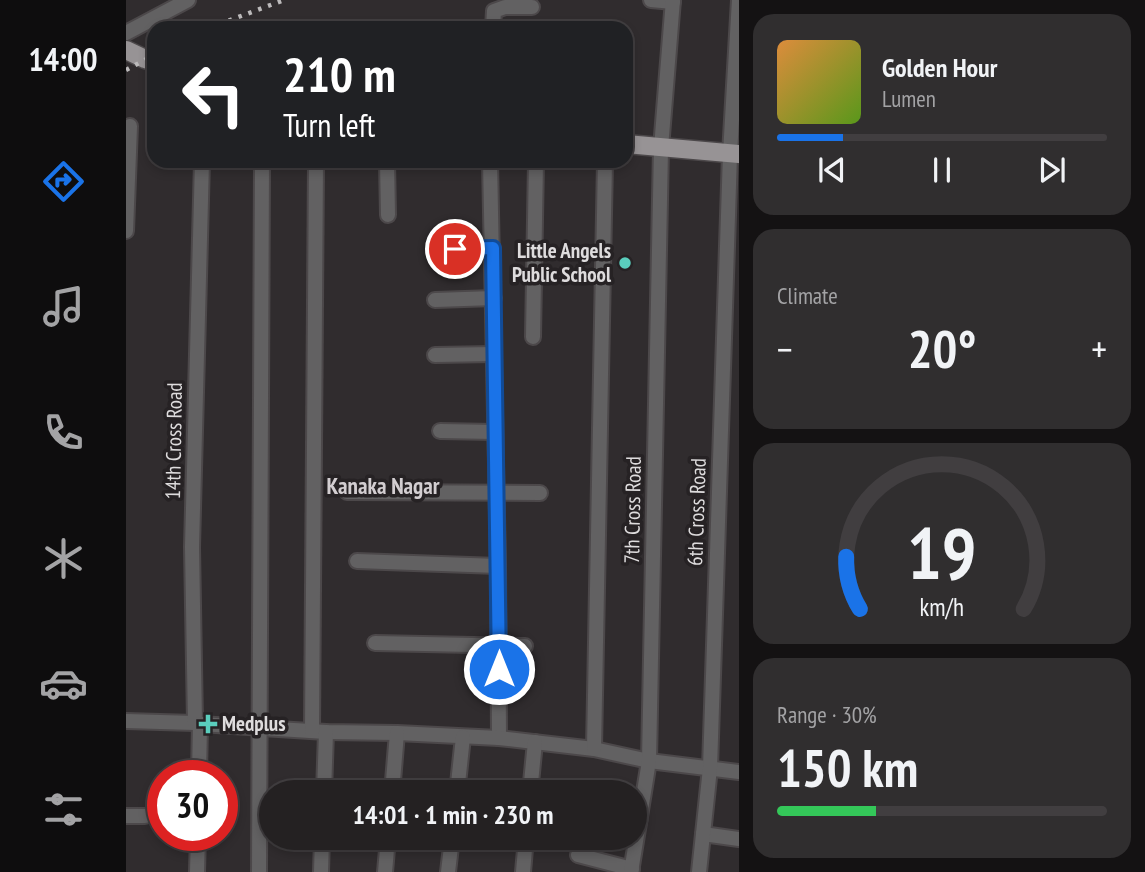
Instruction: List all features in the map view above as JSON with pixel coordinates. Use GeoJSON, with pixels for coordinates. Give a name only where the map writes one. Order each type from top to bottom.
{"type":"FeatureCollection","features":[{"type":"Feature","properties":{"kind":"main road"},"geometry":{"type":"LineString","coordinates":[[126,50],[147,60]]}},
{"type":"Feature","properties":{"kind":"main road"},"geometry":{"type":"LineString","coordinates":[[633,145],[734,154]]}},
{"type":"Feature","properties":{"kind":"street"},"geometry":{"type":"LineString","coordinates":[[149,21],[188,0]]}},
{"type":"Feature","properties":{"kind":"street"},"geometry":{"type":"LineString","coordinates":[[651,0],[673,1]]}},
{"type":"Feature","properties":{"kind":"street","name":"6th Cross Road"},"geometry":{"type":"LineString","coordinates":[[699,872],[710,768],[739,0]]}},
{"type":"Feature","properties":{"kind":"street","name":"7th Cross Road"},"geometry":{"type":"LineString","coordinates":[[631,870],[649,761],[662,148],[673,1]]}},
{"type":"Feature","properties":{"kind":"street"},"geometry":{"type":"LineString","coordinates":[[493,21],[494,11],[505,7],[532,7]]}},
{"type":"Feature","properties":{"kind":"street"},"geometry":{"type":"LineString","coordinates":[[126,33],[147,22]]}},
{"type":"Feature","properties":{"kind":"street"},"geometry":{"type":"LineString","coordinates":[[126,231],[130,126]]}},
{"type":"Feature","properties":{"kind":"street","name":"14th Cross Road"},"geometry":{"type":"LineString","coordinates":[[198,760],[192,547],[202,168]]}},
{"type":"Feature","properties":{"kind":"street"},"geometry":{"type":"LineString","coordinates":[[259,872],[262,168]]}},
{"type":"Feature","properties":{"kind":"street"},"geometry":{"type":"LineString","coordinates":[[316,168],[319,731],[323,780]]}},
{"type":"Feature","properties":{"kind":"street"},"geometry":{"type":"LineString","coordinates":[[387,168],[388,215]]}},
{"type":"Feature","properties":{"kind":"street"},"geometry":{"type":"LineString","coordinates":[[491,168],[499,738]]}},
{"type":"Feature","properties":{"kind":"street"},"geometry":{"type":"LineString","coordinates":[[533,337],[536,168]]}},
{"type":"Feature","properties":{"kind":"street"},"geometry":{"type":"LineString","coordinates":[[594,749],[605,168]]}},
{"type":"Feature","properties":{"kind":"street"},"geometry":{"type":"LineString","coordinates":[[436,249],[493,248]]}},
{"type":"Feature","properties":{"kind":"street"},"geometry":{"type":"LineString","coordinates":[[435,300],[494,298]]}},
{"type":"Feature","properties":{"kind":"street"},"geometry":{"type":"LineString","coordinates":[[435,355],[494,354]]}},
{"type":"Feature","properties":{"kind":"street"},"geometry":{"type":"LineString","coordinates":[[440,431],[495,432]]}},
{"type":"Feature","properties":{"kind":"street"},"geometry":{"type":"LineString","coordinates":[[347,492],[540,493]]}},
{"type":"Feature","properties":{"kind":"street"},"geometry":{"type":"LineString","coordinates":[[357,561],[498,566]]}},
{"type":"Feature","properties":{"kind":"street"},"geometry":{"type":"LineString","coordinates":[[375,643],[525,646]]}},
{"type":"Feature","properties":{"kind":"street"},"geometry":{"type":"LineString","coordinates":[[126,722],[499,738],[594,749],[649,761],[739,772]]}},
{"type":"Feature","properties":{"kind":"street"},"geometry":{"type":"LineString","coordinates":[[393,780],[397,733]]}},
{"type":"Feature","properties":{"kind":"street"},"geometry":{"type":"LineString","coordinates":[[458,780],[463,737]]}},
{"type":"Feature","properties":{"kind":"street"},"geometry":{"type":"LineString","coordinates":[[531,780],[535,742]]}},
{"type":"Feature","properties":{"kind":"street"},"geometry":{"type":"LineString","coordinates":[[126,816],[145,816]]}},
{"type":"Feature","properties":{"kind":"street"},"geometry":{"type":"LineString","coordinates":[[703,834],[739,839]]}},
{"type":"Feature","properties":{"kind":"street"},"geometry":{"type":"LineString","coordinates":[[321,872],[322,850]]}},
{"type":"Feature","properties":{"kind":"street"},"geometry":{"type":"LineString","coordinates":[[386,872],[387,850]]}},
{"type":"Feature","properties":{"kind":"street"},"geometry":{"type":"LineString","coordinates":[[448,872],[451,850]]}},
{"type":"Feature","properties":{"kind":"street"},"geometry":{"type":"LineString","coordinates":[[523,872],[525,850]]}},
{"type":"Feature","properties":{"kind":"street"},"geometry":{"type":"LineString","coordinates":[[197,872],[198,851]]}},
{"type":"Feature","properties":{"kind":"street"},"geometry":{"type":"LineString","coordinates":[[578,855],[631,870]]}},
{"type":"Feature","properties":{"kind":"railway"},"geometry":{"type":"LineString","coordinates":[[228,21],[284,0]]}},
{"type":"Feature","properties":{"kind":"railway"},"geometry":{"type":"LineString","coordinates":[[126,70],[147,59]]}},
{"type":"Feature","properties":{"kind":"place","name":"Little Angels Public School"},"geometry":{"type":"Point","coordinates":[625,263]}},
{"type":"Feature","properties":{"kind":"place","name":"Medplus"},"geometry":{"type":"Point","coordinates":[208,724]}},
{"type":"Feature","properties":{"kind":"district","name":"Kanaka Nagar"},"geometry":{"type":"Point","coordinates":[383,486]}},
{"type":"Feature","properties":{"kind":"route"},"geometry":{"type":"LineString","coordinates":[[455,249],[493,248],[499,669]]}}]}
